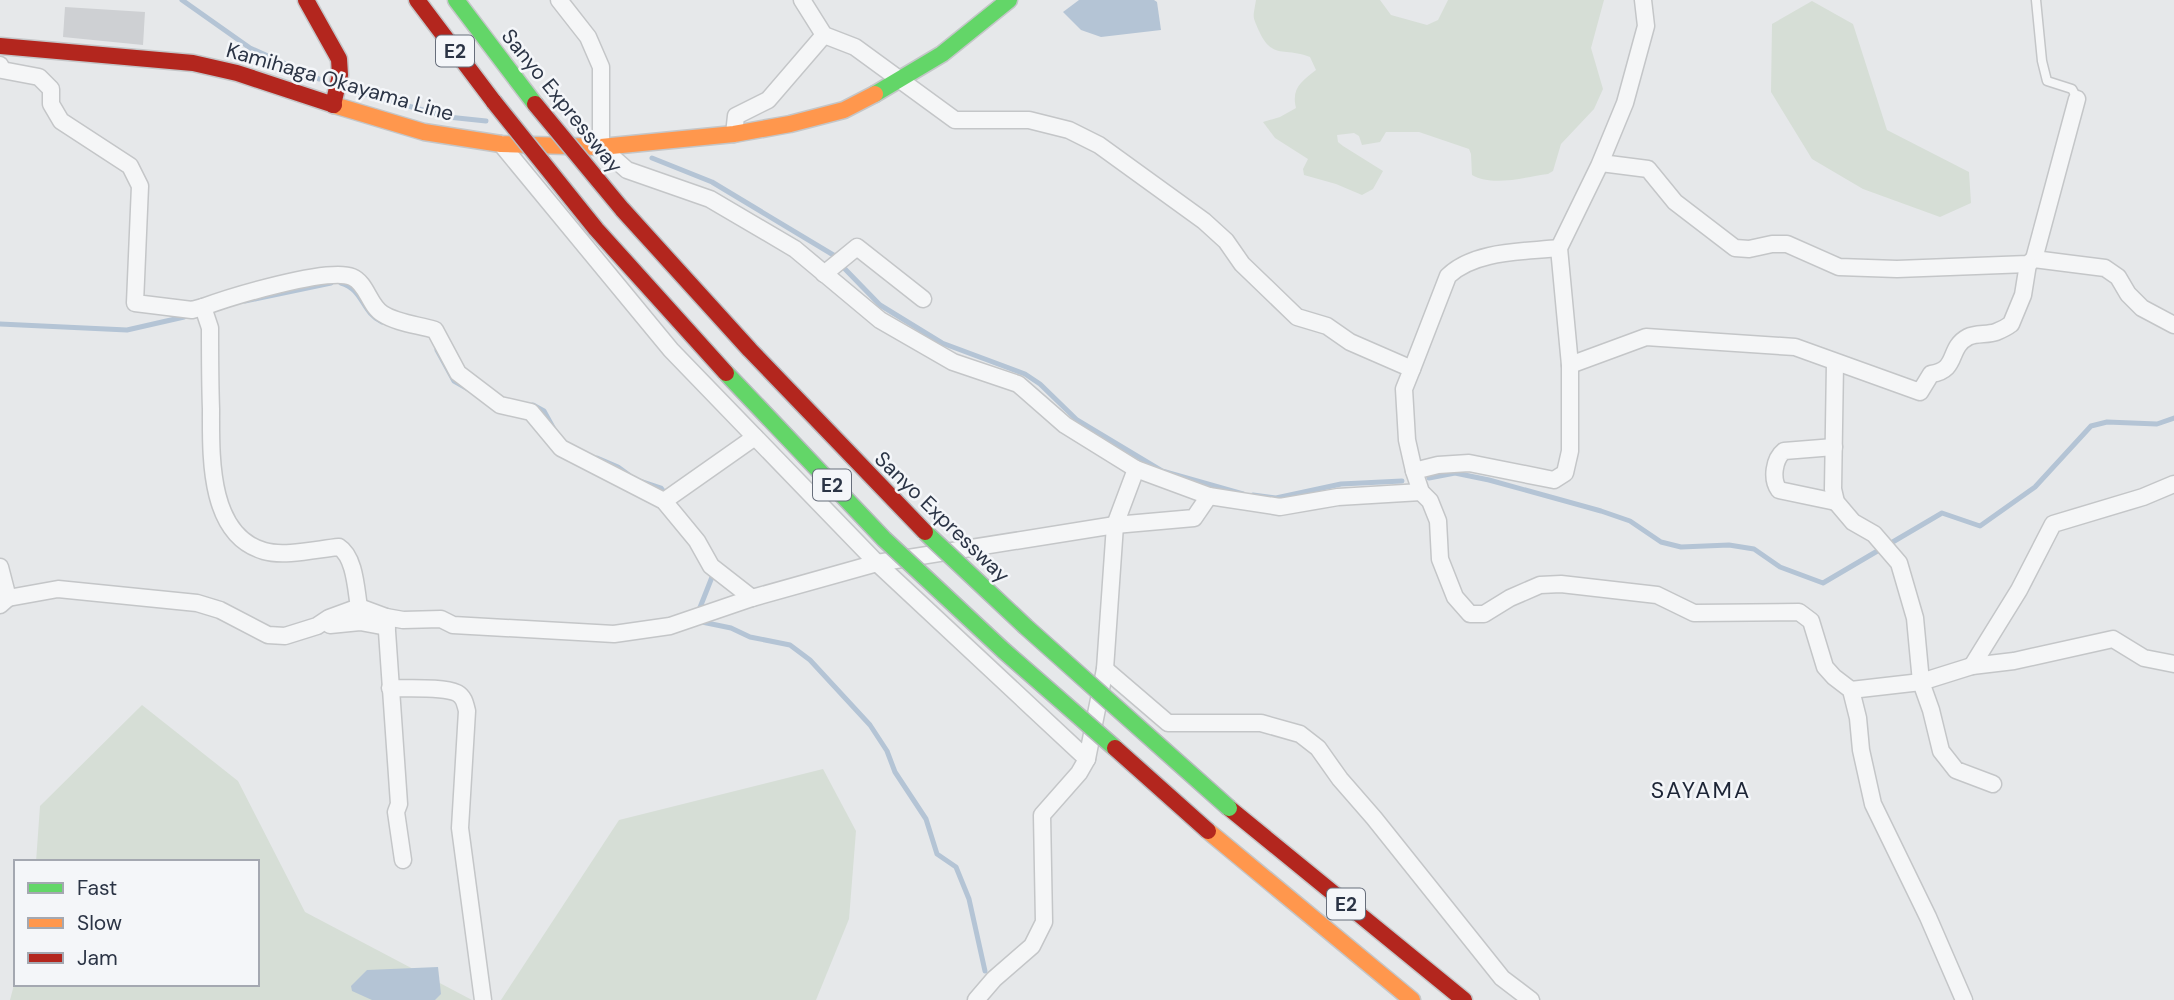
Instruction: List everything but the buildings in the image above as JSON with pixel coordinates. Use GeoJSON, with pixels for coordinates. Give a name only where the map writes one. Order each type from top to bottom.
{"type":"FeatureCollection","features":[{"type":"Feature","properties":{"kind":"main road"},"geometry":{"type":"LineString","coordinates":[[306,0],[339,59],[341,75],[333,105]]}},
{"type":"Feature","properties":{"kind":"main road","name":"E2"},"geometry":{"type":"LineString","coordinates":[[417,0],[494,102],[596,229],[733,380],[884,539],[1003,650],[1208,831],[1412,1000]]}},
{"type":"Feature","properties":{"kind":"main road","name":"Sanyo Expressway"},"geometry":{"type":"LineString","coordinates":[[456,0],[535,104],[622,209],[740,340],[909,518],[1026,627],[1229,807],[1464,1000]]}},
{"type":"Feature","properties":{"kind":"main road","name":"Kamihaga Okayama Line"},"geometry":{"type":"LineString","coordinates":[[0,46],[193,63],[237,73],[424,132],[501,144],[601,147],[734,134],[790,124],[844,110],[900,81],[942,54],[1009,0]]}},
{"type":"Feature","properties":{"kind":"street"},"geometry":{"type":"LineString","coordinates":[[559,0],[588,37],[601,67],[601,147],[627,170],[710,199],[795,249],[880,320],[953,362],[1018,384],[1065,425],[1136,468],[1209,496],[1280,507],[1338,497],[1421,492]]}},
{"type":"Feature","properties":{"kind":"street"},"geometry":{"type":"LineString","coordinates":[[802,0],[824,35],[855,47],[955,120],[1028,120],[1069,130],[1099,145],[1226,240],[1242,264],[1297,317],[1327,326],[1350,342],[1412,369]]}},
{"type":"Feature","properties":{"kind":"street"},"geometry":{"type":"LineString","coordinates":[[1414,471],[1438,465],[1469,463],[1554,480],[1564,473],[1570,451],[1570,365],[1559,248],[1601,163],[1625,103],[1646,26],[1643,0]]}},
{"type":"Feature","properties":{"kind":"street"},"geometry":{"type":"LineString","coordinates":[[734,134],[736,116],[768,100],[824,35]]}},
{"type":"Feature","properties":{"kind":"street"},"geometry":{"type":"LineString","coordinates":[[0,65],[2,70],[39,77],[51,89],[51,104],[61,121],[130,166],[140,186],[135,303],[192,310],[306,279],[349,276],[357,280],[384,315],[435,330],[455,369],[500,405],[531,412],[561,448],[667,499],[714,569],[752,598]]}},
{"type":"Feature","properties":{"kind":"street"},"geometry":{"type":"LineString","coordinates":[[1570,365],[1646,337],[1795,347],[1920,392],[1931,374],[1941,373],[1952,363],[1956,348],[1968,337],[1996,332],[2011,324],[2023,295],[2077,99]]}},
{"type":"Feature","properties":{"kind":"street"},"geometry":{"type":"LineString","coordinates":[[501,144],[671,350],[877,563],[1087,759]]}},
{"type":"Feature","properties":{"kind":"street"},"geometry":{"type":"LineString","coordinates":[[1601,163],[1648,169],[1675,202],[1735,248],[1787,244],[1839,267],[1897,269],[2031,261],[2105,268],[2118,277],[2128,294],[2142,308],[2174,326]]}},
{"type":"Feature","properties":{"kind":"street"},"geometry":{"type":"LineString","coordinates":[[824,274],[857,247],[923,299]]}},
{"type":"Feature","properties":{"kind":"street"},"geometry":{"type":"LineString","coordinates":[[1559,248],[1492,256],[1460,265],[1448,276],[1404,389],[1407,440],[1414,471],[1421,492],[1430,501],[1438,521],[1440,559],[1455,597],[1470,614],[1484,614],[1510,598],[1540,585],[1561,584],[1657,595],[1694,612],[1799,612],[1811,621],[1825,667],[1851,690],[1873,804],[1928,917],[1964,1000]]}},
{"type":"Feature","properties":{"kind":"street"},"geometry":{"type":"LineString","coordinates":[[203,307],[210,328],[213,477],[225,516],[247,544],[261,550],[279,553],[339,547],[344,550],[350,563],[359,607]]}},
{"type":"Feature","properties":{"kind":"street"},"geometry":{"type":"LineString","coordinates":[[1835,363],[1833,489],[1836,502],[1853,522],[1874,534],[1899,563],[1915,618],[1921,682],[1941,751],[1956,770],[1993,784]]}},
{"type":"Feature","properties":{"kind":"street"},"geometry":{"type":"LineString","coordinates":[[667,499],[755,437]]}},
{"type":"Feature","properties":{"kind":"street"},"geometry":{"type":"LineString","coordinates":[[1834,447],[1784,451],[1775,464],[1776,485],[1779,490],[1836,502]]}},
{"type":"Feature","properties":{"kind":"street"},"geometry":{"type":"LineString","coordinates":[[976,1000],[994,979],[1032,946],[1044,922],[1042,815],[1079,773],[1087,759],[1105,669],[1115,525],[1136,468]]}},
{"type":"Feature","properties":{"kind":"street"},"geometry":{"type":"LineString","coordinates":[[1972,666],[2019,590],[2053,524],[2143,497],[2174,484]]}},
{"type":"Feature","properties":{"kind":"street"},"geometry":{"type":"LineString","coordinates":[[0,567],[4,602],[58,589],[197,603],[220,610],[268,635],[285,636],[317,626],[402,620],[442,620],[453,625],[614,634],[670,626],[752,598],[877,563],[1115,525],[1194,518],[1209,496]]}},
{"type":"Feature","properties":{"kind":"street"},"geometry":{"type":"LineString","coordinates":[[317,626],[329,618],[359,607],[387,622]]}},
{"type":"Feature","properties":{"kind":"street"},"geometry":{"type":"LineString","coordinates":[[387,622],[399,804],[396,812],[403,860]]}},
{"type":"Feature","properties":{"kind":"street"},"geometry":{"type":"LineString","coordinates":[[1851,690],[1921,682],[1972,666],[2014,661],[2113,639],[2144,658],[2174,664]]}},
{"type":"Feature","properties":{"kind":"street"},"geometry":{"type":"LineString","coordinates":[[1105,669],[1168,723],[1261,723],[1300,734],[1318,748],[1340,779],[1502,978],[1531,1000]]}},
{"type":"Feature","properties":{"kind":"street"},"geometry":{"type":"LineString","coordinates":[[390,688],[448,690],[458,693],[464,699],[467,711],[460,828],[483,1000]]}},
{"type":"Feature","properties":{"kind":"lane"},"geometry":{"type":"LineString","coordinates":[[2036,0],[2042,61],[2047,81],[2072,89],[2078,96],[2077,99]]}},
{"type":"Feature","properties":{"kind":"shaded area"},"geometry":{"type":"Polygon","coordinates":[[[1256,0],[1380,0],[1391,15],[1427,25],[1438,20],[1448,0],[1604,0],[1591,48],[1603,89],[1594,109],[1561,144],[1553,171],[1548,174],[1509,180],[1480,179],[1472,175],[1469,149],[1419,132],[1386,132],[1380,142],[1362,145],[1359,136],[1354,133],[1337,135],[1338,142],[1343,146],[1383,171],[1373,189],[1362,195],[1304,175],[1303,169],[1308,159],[1275,138],[1263,122],[1296,108],[1296,90],[1316,70],[1310,57],[1269,46],[1254,19],[1256,0]]]}},
{"type":"Feature","properties":{"kind":"shaded area"},"geometry":{"type":"Polygon","coordinates":[[[1812,1],[1853,24],[1887,130],[1969,172],[1971,203],[1940,217],[1863,189],[1812,159],[1771,92],[1772,24],[1812,1]]]}},
{"type":"Feature","properties":{"kind":"shaded area"},"geometry":{"type":"Polygon","coordinates":[[[142,705],[238,781],[305,912],[472,1000],[10,1000],[14,985],[259,986],[259,860],[36,860],[40,806],[142,705]]]}},
{"type":"Feature","properties":{"kind":"shaded area"},"geometry":{"type":"Polygon","coordinates":[[[823,769],[856,831],[849,919],[816,1000],[501,1000],[619,820],[823,769]]]}},
{"type":"Feature","properties":{"kind":"water"},"geometry":{"type":"Polygon","coordinates":[[[1079,0],[1154,0],[1157,2],[1161,30],[1101,37],[1081,30],[1063,12],[1079,0]]]}},
{"type":"Feature","properties":{"kind":"water"},"geometry":{"type":"Polygon","coordinates":[[[438,967],[441,994],[435,1000],[372,1000],[352,991],[351,986],[367,970],[438,967]]]}},
{"type":"Feature","properties":{"kind":"waterway"},"geometry":{"type":"LineString","coordinates":[[182,0],[250,48],[319,79]]}},
{"type":"Feature","properties":{"kind":"waterway"},"geometry":{"type":"LineString","coordinates":[[354,91],[448,117],[486,121]]}},
{"type":"Feature","properties":{"kind":"waterway"},"geometry":{"type":"LineString","coordinates":[[652,158],[712,182],[835,256]]}},
{"type":"Feature","properties":{"kind":"waterway"},"geometry":{"type":"LineString","coordinates":[[844,268],[880,305],[942,343],[1025,374],[1040,384],[1077,420],[1162,471],[1243,494]]}},
{"type":"Feature","properties":{"kind":"waterway"},"geometry":{"type":"LineString","coordinates":[[245,301],[331,283]]}},
{"type":"Feature","properties":{"kind":"waterway"},"geometry":{"type":"LineString","coordinates":[[341,283],[349,286],[370,313],[382,322]]}},
{"type":"Feature","properties":{"kind":"waterway"},"geometry":{"type":"LineString","coordinates":[[0,324],[127,330],[184,317]]}},
{"type":"Feature","properties":{"kind":"waterway"},"geometry":{"type":"LineString","coordinates":[[437,350],[454,381],[475,393]]}},
{"type":"Feature","properties":{"kind":"waterway"},"geometry":{"type":"LineString","coordinates":[[533,405],[544,411],[555,431]]}},
{"type":"Feature","properties":{"kind":"waterway"},"geometry":{"type":"LineString","coordinates":[[1429,478],[1455,473],[1489,480],[1630,521],[1661,542],[1681,547],[1729,545],[1754,549],[1780,567],[1823,583],[1942,513],[1980,526],[2035,487],[2091,426],[2107,422],[2157,424],[2174,418]]}},
{"type":"Feature","properties":{"kind":"waterway"},"geometry":{"type":"LineString","coordinates":[[597,458],[629,475]]}},
{"type":"Feature","properties":{"kind":"waterway"},"geometry":{"type":"LineString","coordinates":[[640,481],[661,488],[667,496]]}},
{"type":"Feature","properties":{"kind":"waterway"},"geometry":{"type":"LineString","coordinates":[[1253,495],[1276,498],[1341,484],[1402,481]]}},
{"type":"Feature","properties":{"kind":"waterway"},"geometry":{"type":"LineString","coordinates":[[714,572],[699,610],[702,622],[731,628],[750,637],[790,645],[810,660],[870,725],[887,751],[895,772],[926,819],[937,854],[956,867],[969,899],[985,971]]}},
{"type":"Feature","properties":{"kind":"traffic: fast"},"geometry":{"type":"LineString","coordinates":[[456,0],[535,104]]}},
{"type":"Feature","properties":{"kind":"traffic: fast"},"geometry":{"type":"LineString","coordinates":[[875,94],[942,54],[1009,0]]}},
{"type":"Feature","properties":{"kind":"traffic: fast"},"geometry":{"type":"LineString","coordinates":[[726,373],[884,539],[1003,650],[1115,748]]}},
{"type":"Feature","properties":{"kind":"traffic: fast"},"geometry":{"type":"LineString","coordinates":[[925,532],[1026,627],[1229,808]]}},
{"type":"Feature","properties":{"kind":"traffic: slow"},"geometry":{"type":"LineString","coordinates":[[334,105],[424,132],[501,144],[601,147],[734,134],[790,124],[844,110],[875,94]]}},
{"type":"Feature","properties":{"kind":"traffic: slow"},"geometry":{"type":"LineString","coordinates":[[1208,831],[1412,1000]]}},
{"type":"Feature","properties":{"kind":"traffic: jam"},"geometry":{"type":"LineString","coordinates":[[306,0],[339,59],[340,75],[333,105]]}},
{"type":"Feature","properties":{"kind":"traffic: jam"},"geometry":{"type":"LineString","coordinates":[[417,0],[494,102]]}},
{"type":"Feature","properties":{"kind":"traffic: jam"},"geometry":{"type":"LineString","coordinates":[[0,46],[193,63],[237,73],[334,105]]}},
{"type":"Feature","properties":{"kind":"traffic: jam"},"geometry":{"type":"LineString","coordinates":[[494,102],[596,229],[726,373]]}},
{"type":"Feature","properties":{"kind":"traffic: jam"},"geometry":{"type":"LineString","coordinates":[[535,104],[622,209],[750,350],[925,532]]}},
{"type":"Feature","properties":{"kind":"traffic: jam"},"geometry":{"type":"LineString","coordinates":[[1115,748],[1208,831]]}},
{"type":"Feature","properties":{"kind":"traffic: jam"},"geometry":{"type":"LineString","coordinates":[[1229,808],[1464,1000]]}},
{"type":"Feature","properties":{"kind":"district","name":"SAYAMA"},"geometry":{"type":"Point","coordinates":[1701,790]}}]}
